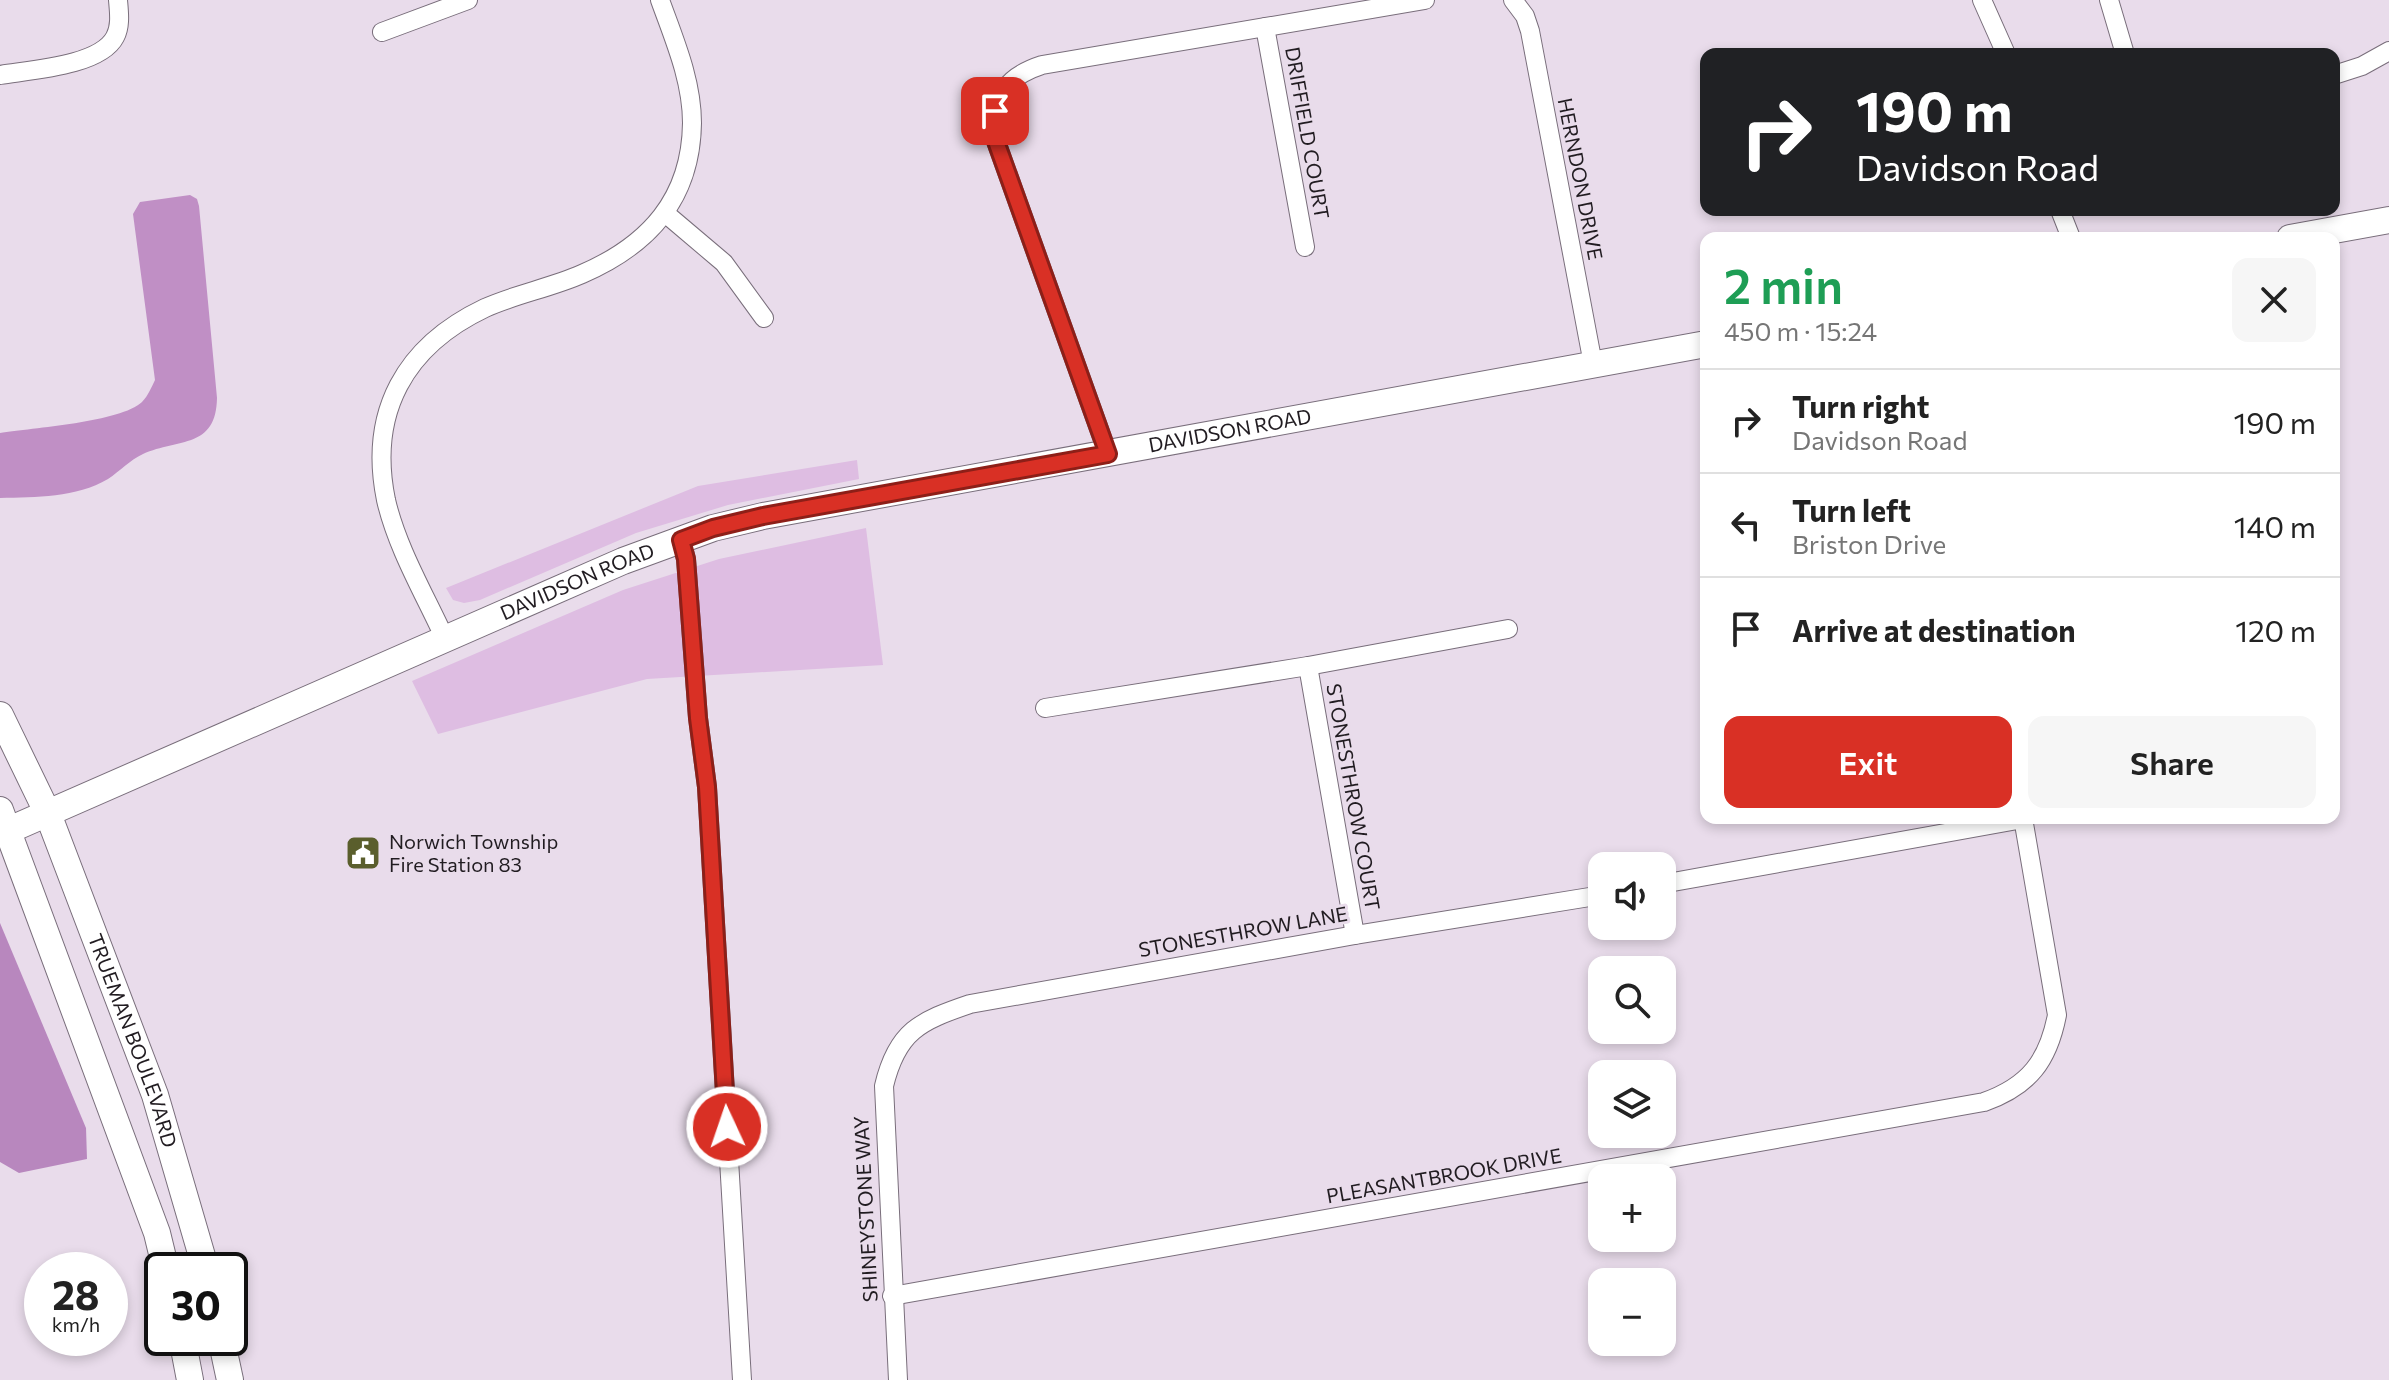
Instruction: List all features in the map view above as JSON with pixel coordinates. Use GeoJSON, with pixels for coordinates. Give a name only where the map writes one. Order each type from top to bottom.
{"type":"FeatureCollection","features":[{"type":"Feature","properties":{"kind":"main road"},"geometry":{"type":"LineString","coordinates":[[2323,232],[2389,220]]}},
{"type":"Feature","properties":{"kind":"main road","name":"DAVIDSON ROAD"},"geometry":{"type":"LineString","coordinates":[[3,824],[48,814],[623,561],[713,528],[763,516],[1700,345]]}},
{"type":"Feature","properties":{"kind":"main road","name":"TRUEMAN BOULEVARD"},"geometry":{"type":"LineString","coordinates":[[0,715],[48,814],[155,1095],[201,1252]]}},
{"type":"Feature","properties":{"kind":"main road"},"geometry":{"type":"LineString","coordinates":[[3,824],[162,1252]]}},
{"type":"Feature","properties":{"kind":"main road"},"geometry":{"type":"LineString","coordinates":[[185,1356],[190,1380]]}},
{"type":"Feature","properties":{"kind":"main road"},"geometry":{"type":"LineString","coordinates":[[225,1356],[230,1380]]}},
{"type":"Feature","properties":{"kind":"street"},"geometry":{"type":"LineString","coordinates":[[0,75],[88,59],[111,44],[116,35],[118,0]]}},
{"type":"Feature","properties":{"kind":"street"},"geometry":{"type":"LineString","coordinates":[[382,32],[468,0]]}},
{"type":"Feature","properties":{"kind":"street"},"geometry":{"type":"LineString","coordinates":[[445,639],[395,529],[386,499],[381,442],[386,412],[399,382],[430,343],[454,325],[486,308],[581,274],[615,257],[665,213],[685,169],[692,123],[684,68],[660,0]]}},
{"type":"Feature","properties":{"kind":"street"},"geometry":{"type":"LineString","coordinates":[[1108,454],[993,133],[995,111],[1006,87],[1022,72],[1032,68],[1425,0]]}},
{"type":"Feature","properties":{"kind":"street"},"geometry":{"type":"LineString","coordinates":[[1982,0],[2003,48]]}},
{"type":"Feature","properties":{"kind":"street"},"geometry":{"type":"LineString","coordinates":[[2109,0],[2123,48]]}},
{"type":"Feature","properties":{"kind":"street","name":"HERNDON DRIVE"},"geometry":{"type":"LineString","coordinates":[[1515,2],[1530,31],[1593,364]]}},
{"type":"Feature","properties":{"kind":"street","name":"DRIFFIELD COURT"},"geometry":{"type":"LineString","coordinates":[[1265,27],[1305,247]]}},
{"type":"Feature","properties":{"kind":"street"},"geometry":{"type":"LineString","coordinates":[[2340,73],[2362,66],[2389,51]]}},
{"type":"Feature","properties":{"kind":"street"},"geometry":{"type":"LineString","coordinates":[[665,213],[724,263],[764,318]]}},
{"type":"Feature","properties":{"kind":"street"},"geometry":{"type":"LineString","coordinates":[[681,540],[686,559],[698,718],[707,787],[742,1380]]}},
{"type":"Feature","properties":{"kind":"street"},"geometry":{"type":"LineString","coordinates":[[1045,708],[1308,666],[1508,629]]}},
{"type":"Feature","properties":{"kind":"street","name":"STONESTHROW COURT"},"geometry":{"type":"LineString","coordinates":[[1308,666],[1355,935]]}},
{"type":"Feature","properties":{"kind":"street"},"geometry":{"type":"LineString","coordinates":[[1676,881],[1995,824]]}},
{"type":"Feature","properties":{"kind":"street","name":"PLEASANTBROOK DRIVE"},"geometry":{"type":"LineString","coordinates":[[892,1296],[1984,1102],[2004,1095],[2039,1065],[2057,1015],[2024,824]]}},
{"type":"Feature","properties":{"kind":"street","name":"STONESTHROW LANE"},"geometry":{"type":"LineString","coordinates":[[903,1041],[927,1019],[970,1004],[1355,935],[1588,897]]}},
{"type":"Feature","properties":{"kind":"street","name":"SHINEYSTONE WAY"},"geometry":{"type":"LineString","coordinates":[[898,1380],[883,1095],[887,1071],[903,1041]]}},
{"type":"Feature","properties":{"kind":"shaded area"},"geometry":{"type":"Polygon","coordinates":[[[190,195],[197,199],[199,206],[217,398],[210,426],[193,439],[143,454],[108,479],[83,490],[0,498],[0,433],[115,415],[142,402],[148,394],[155,380],[133,214],[140,202],[190,195]]]}},
{"type":"Feature","properties":{"kind":"shaded area"},"geometry":{"type":"Polygon","coordinates":[[[857,460],[859,479],[728,505],[636,533],[480,600],[464,603],[453,600],[446,588],[698,486],[857,460]]]}},
{"type":"Feature","properties":{"kind":"shaded area"},"geometry":{"type":"Polygon","coordinates":[[[866,528],[883,665],[647,679],[438,734],[412,681],[623,590],[719,559],[866,528]]]}},
{"type":"Feature","properties":{"kind":"shaded area"},"geometry":{"type":"Polygon","coordinates":[[[0,923],[86,1128],[87,1159],[19,1173],[0,1162],[0,923]]]}},
{"type":"Feature","properties":{"kind":"place","name":"Norwich Township Fire Station 83"},"geometry":{"type":"Point","coordinates":[363,853]}},
{"type":"Feature","properties":{"kind":"route"},"geometry":{"type":"LineString","coordinates":[[727,1127],[707,787],[698,718],[686,559],[681,540],[713,528],[763,516],[1108,454],[993,133],[995,111]]}}]}
